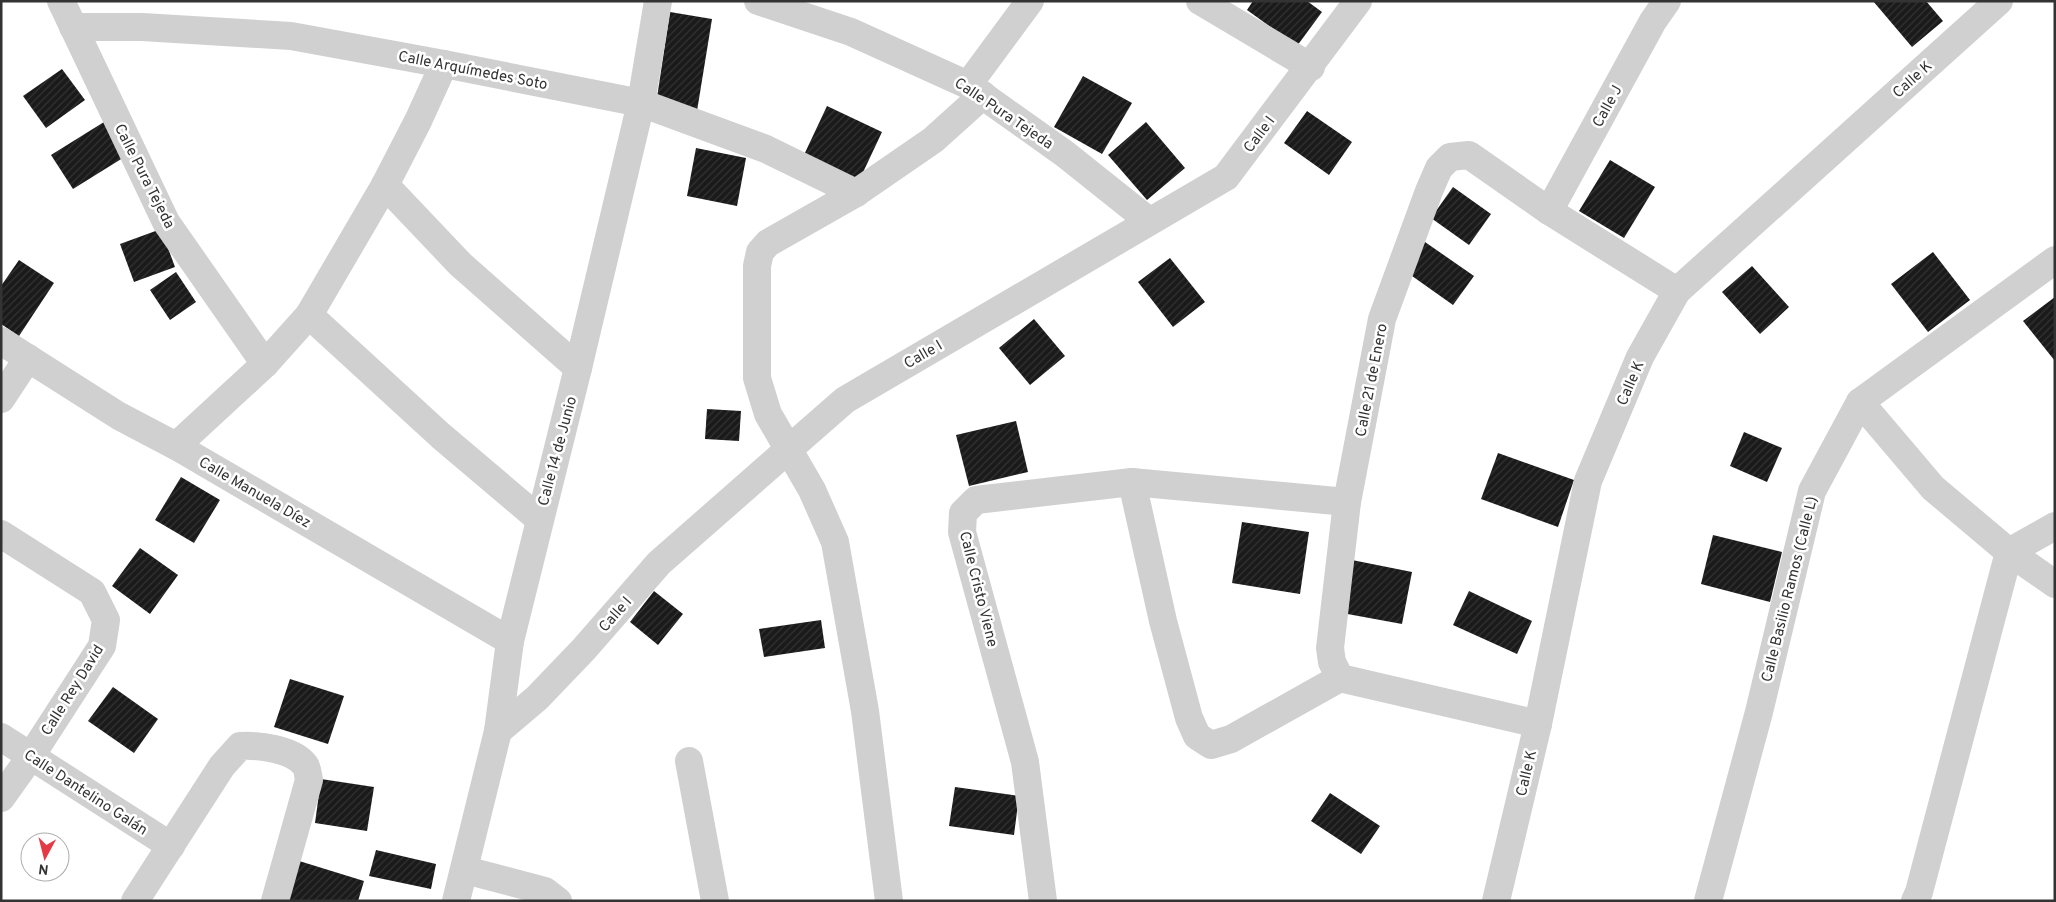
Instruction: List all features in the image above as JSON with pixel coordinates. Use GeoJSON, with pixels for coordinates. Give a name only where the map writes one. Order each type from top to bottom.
{"type":"FeatureCollection","features":[{"type":"Feature","properties":{"kind":"street","name":"Calle Pura Tejeda"},"geometry":{"type":"LineString","coordinates":[[61,1],[166,222],[265,364]]}},
{"type":"Feature","properties":{"kind":"street","name":"Calle 14 de Junio"},"geometry":{"type":"LineString","coordinates":[[456,901],[498,731],[510,641],[641,103],[658,1]]}},
{"type":"Feature","properties":{"kind":"street","name":"Calle Pura Tejeda"},"geometry":{"type":"LineString","coordinates":[[758,1],[851,32],[976,90],[1065,154],[1149,221]]}},
{"type":"Feature","properties":{"kind":"street"},"geometry":{"type":"LineString","coordinates":[[889,901],[865,711],[835,542],[812,490],[768,414],[758,378],[757,266],[760,252],[768,243],[856,193],[933,140],[976,90],[1030,1]]}},
{"type":"Feature","properties":{"kind":"street"},"geometry":{"type":"LineString","coordinates":[[1200,1],[1311,66]]}},
{"type":"Feature","properties":{"kind":"street","name":"Calle I"},"geometry":{"type":"LineString","coordinates":[[498,731],[537,698],[564,670],[659,563],[845,400],[1226,177],[1358,1]]}},
{"type":"Feature","properties":{"kind":"street","name":"Calle J"},"geometry":{"type":"LineString","coordinates":[[1549,211],[1653,21],[1667,1]]}},
{"type":"Feature","properties":{"kind":"street","name":"Calle K"},"geometry":{"type":"LineString","coordinates":[[1496,901],[1538,724],[1588,481],[1640,357],[1677,291],[1999,1]]}},
{"type":"Feature","properties":{"kind":"street","name":"Calle Arquímedes Soto"},"geometry":{"type":"LineString","coordinates":[[73,27],[142,27],[291,36],[641,103],[766,149],[856,193]]}},
{"type":"Feature","properties":{"kind":"street"},"geometry":{"type":"LineString","coordinates":[[176,446],[265,364],[309,315],[385,185],[418,121],[444,64]]}},
{"type":"Feature","properties":{"kind":"street","name":"Calle 21 de Enero"},"geometry":{"type":"LineString","coordinates":[[1340,678],[1332,662],[1330,648],[1347,502],[1382,318],[1439,168],[1450,157],[1469,155],[1549,211],[1677,291]]}},
{"type":"Feature","properties":{"kind":"street"},"geometry":{"type":"LineString","coordinates":[[385,185],[460,264],[578,368]]}},
{"type":"Feature","properties":{"kind":"street","name":"Calle Basilio Ramos (Calle L)"},"geometry":{"type":"LineString","coordinates":[[1708,901],[1759,712],[1812,491],[1860,402],[2055,260]]}},
{"type":"Feature","properties":{"kind":"street"},"geometry":{"type":"LineString","coordinates":[[309,315],[442,436],[539,519]]}},
{"type":"Feature","properties":{"kind":"street","name":"Calle Manuela Díez"},"geometry":{"type":"LineString","coordinates":[[1,341],[119,416],[176,446],[510,641]]}},
{"type":"Feature","properties":{"kind":"street"},"geometry":{"type":"LineString","coordinates":[[1,399],[28,358]]}},
{"type":"Feature","properties":{"kind":"street"},"geometry":{"type":"LineString","coordinates":[[1860,402],[1933,488],[2009,552],[2055,584]]}},
{"type":"Feature","properties":{"kind":"street"},"geometry":{"type":"LineString","coordinates":[[1132,482],[1163,621],[1189,718],[1197,736],[1211,745],[1231,739],[1340,678],[1538,724]]}},
{"type":"Feature","properties":{"kind":"street","name":"Calle Cristo Viene"},"geometry":{"type":"LineString","coordinates":[[1043,901],[1025,762],[962,532],[963,513],[976,500],[1132,482],[1347,502]]}},
{"type":"Feature","properties":{"kind":"street"},"geometry":{"type":"LineString","coordinates":[[1915,901],[1922,883],[2009,552],[2055,526]]}},
{"type":"Feature","properties":{"kind":"street","name":"Calle Rey David"},"geometry":{"type":"LineString","coordinates":[[1,534],[92,592],[106,620],[102,646],[31,756],[1,798]]}},
{"type":"Feature","properties":{"kind":"street","name":"Calle Dantelino Galán"},"geometry":{"type":"LineString","coordinates":[[1,737],[171,846]]}},
{"type":"Feature","properties":{"kind":"street"},"geometry":{"type":"LineString","coordinates":[[135,901],[222,766],[240,746],[254,745],[297,757],[306,767],[308,780],[276,901]]}},
{"type":"Feature","properties":{"kind":"street"},"geometry":{"type":"LineString","coordinates":[[689,761],[715,901]]}},
{"type":"Feature","properties":{"kind":"street"},"geometry":{"type":"LineString","coordinates":[[465,870],[545,891],[558,901]]}},
{"type":"Feature","properties":{"kind":"building"},"geometry":{"type":"Polygon","coordinates":[[[1253,1],[1307,1],[1322,12],[1297,46],[1247,10],[1253,1]]]}},
{"type":"Feature","properties":{"kind":"building"},"geometry":{"type":"Polygon","coordinates":[[[1873,1],[1926,1],[1943,21],[1912,47],[1873,1]]]}},
{"type":"Feature","properties":{"kind":"building"},"geometry":{"type":"Polygon","coordinates":[[[670,12],[712,19],[697,111],[656,104],[670,12]]]}},
{"type":"Feature","properties":{"kind":"building"},"geometry":{"type":"Polygon","coordinates":[[[62,69],[85,100],[46,128],[23,96],[62,69]]]}},
{"type":"Feature","properties":{"kind":"building"},"geometry":{"type":"Polygon","coordinates":[[[1083,76],[1132,103],[1102,154],[1054,127],[1083,76]]]}},
{"type":"Feature","properties":{"kind":"building"},"geometry":{"type":"Polygon","coordinates":[[[827,106],[882,132],[858,183],[803,157],[827,106]]]}},
{"type":"Feature","properties":{"kind":"building"},"geometry":{"type":"Polygon","coordinates":[[[1307,111],[1352,142],[1329,175],[1284,143],[1307,111]]]}},
{"type":"Feature","properties":{"kind":"building"},"geometry":{"type":"Polygon","coordinates":[[[104,122],[126,156],[73,189],[51,155],[104,122]]]}},
{"type":"Feature","properties":{"kind":"building"},"geometry":{"type":"Polygon","coordinates":[[[1146,122],[1185,168],[1147,200],[1108,155],[1146,122]]]}},
{"type":"Feature","properties":{"kind":"building"},"geometry":{"type":"Polygon","coordinates":[[[696,148],[746,158],[737,206],[687,196],[696,148]]]}},
{"type":"Feature","properties":{"kind":"building"},"geometry":{"type":"Polygon","coordinates":[[[1610,160],[1655,187],[1624,238],[1579,211],[1610,160]]]}},
{"type":"Feature","properties":{"kind":"building"},"geometry":{"type":"Polygon","coordinates":[[[1453,187],[1491,214],[1469,245],[1431,218],[1453,187]]]}},
{"type":"Feature","properties":{"kind":"building"},"geometry":{"type":"Polygon","coordinates":[[[161,229],[175,267],[134,282],[120,244],[161,229]]]}},
{"type":"Feature","properties":{"kind":"building"},"geometry":{"type":"Polygon","coordinates":[[[1425,242],[1474,276],[1453,305],[1405,271],[1425,242]]]}},
{"type":"Feature","properties":{"kind":"building"},"geometry":{"type":"Polygon","coordinates":[[[1933,252],[1970,300],[1928,332],[1891,284],[1933,252]]]}},
{"type":"Feature","properties":{"kind":"building"},"geometry":{"type":"Polygon","coordinates":[[[1170,258],[1205,302],[1173,327],[1138,282],[1170,258]]]}},
{"type":"Feature","properties":{"kind":"building"},"geometry":{"type":"Polygon","coordinates":[[[19,260],[54,283],[19,336],[1,324],[1,286],[19,260]]]}},
{"type":"Feature","properties":{"kind":"building"},"geometry":{"type":"Polygon","coordinates":[[[1752,266],[1789,307],[1760,334],[1722,292],[1752,266]]]}},
{"type":"Feature","properties":{"kind":"building"},"geometry":{"type":"Polygon","coordinates":[[[176,272],[196,302],[170,320],[150,290],[176,272]]]}},
{"type":"Feature","properties":{"kind":"building"},"geometry":{"type":"Polygon","coordinates":[[[2055,297],[2055,361],[2023,321],[2055,297]]]}},
{"type":"Feature","properties":{"kind":"building"},"geometry":{"type":"Polygon","coordinates":[[[1034,319],[1065,356],[1030,385],[999,348],[1034,319]]]}},
{"type":"Feature","properties":{"kind":"building"},"geometry":{"type":"Polygon","coordinates":[[[707,409],[741,411],[739,441],[705,439],[707,409]]]}},
{"type":"Feature","properties":{"kind":"building"},"geometry":{"type":"Polygon","coordinates":[[[1016,421],[1028,472],[969,486],[956,435],[1016,421]]]}},
{"type":"Feature","properties":{"kind":"building"},"geometry":{"type":"Polygon","coordinates":[[[1744,432],[1782,448],[1767,482],[1730,466],[1744,432]]]}},
{"type":"Feature","properties":{"kind":"building"},"geometry":{"type":"Polygon","coordinates":[[[1498,453],[1574,480],[1558,527],[1481,499],[1498,453]]]}},
{"type":"Feature","properties":{"kind":"building"},"geometry":{"type":"Polygon","coordinates":[[[181,477],[220,500],[194,543],[155,520],[181,477]]]}},
{"type":"Feature","properties":{"kind":"building"},"geometry":{"type":"Polygon","coordinates":[[[1242,522],[1309,532],[1300,594],[1232,583],[1242,522]]]}},
{"type":"Feature","properties":{"kind":"building"},"geometry":{"type":"Polygon","coordinates":[[[1713,535],[1782,552],[1770,602],[1701,584],[1713,535]]]}},
{"type":"Feature","properties":{"kind":"building"},"geometry":{"type":"Polygon","coordinates":[[[140,548],[178,575],[150,614],[112,586],[140,548]]]}},
{"type":"Feature","properties":{"kind":"building"},"geometry":{"type":"Polygon","coordinates":[[[1352,560],[1412,572],[1402,624],[1342,613],[1352,560]]]}},
{"type":"Feature","properties":{"kind":"building"},"geometry":{"type":"Polygon","coordinates":[[[654,591],[683,614],[658,645],[630,622],[654,591]]]}},
{"type":"Feature","properties":{"kind":"building"},"geometry":{"type":"Polygon","coordinates":[[[1469,591],[1532,621],[1517,654],[1453,625],[1469,591]]]}},
{"type":"Feature","properties":{"kind":"building"},"geometry":{"type":"Polygon","coordinates":[[[821,620],[825,648],[764,657],[759,629],[821,620]]]}},
{"type":"Feature","properties":{"kind":"building"},"geometry":{"type":"Polygon","coordinates":[[[290,679],[344,696],[328,744],[274,727],[290,679]]]}},
{"type":"Feature","properties":{"kind":"building"},"geometry":{"type":"Polygon","coordinates":[[[113,687],[158,719],[134,753],[88,721],[113,687]]]}},
{"type":"Feature","properties":{"kind":"building"},"geometry":{"type":"Polygon","coordinates":[[[321,779],[374,787],[367,831],[315,823],[321,779]]]}},
{"type":"Feature","properties":{"kind":"building"},"geometry":{"type":"Polygon","coordinates":[[[955,787],[1019,796],[1014,835],[949,826],[955,787]]]}},
{"type":"Feature","properties":{"kind":"building"},"geometry":{"type":"Polygon","coordinates":[[[1330,793],[1380,826],[1361,854],[1311,821],[1330,793]]]}},
{"type":"Feature","properties":{"kind":"building"},"geometry":{"type":"Polygon","coordinates":[[[376,850],[436,864],[431,889],[369,876],[376,850]]]}},
{"type":"Feature","properties":{"kind":"building"},"geometry":{"type":"Polygon","coordinates":[[[296,860],[364,881],[358,901],[284,901],[296,860]]]}}]}
